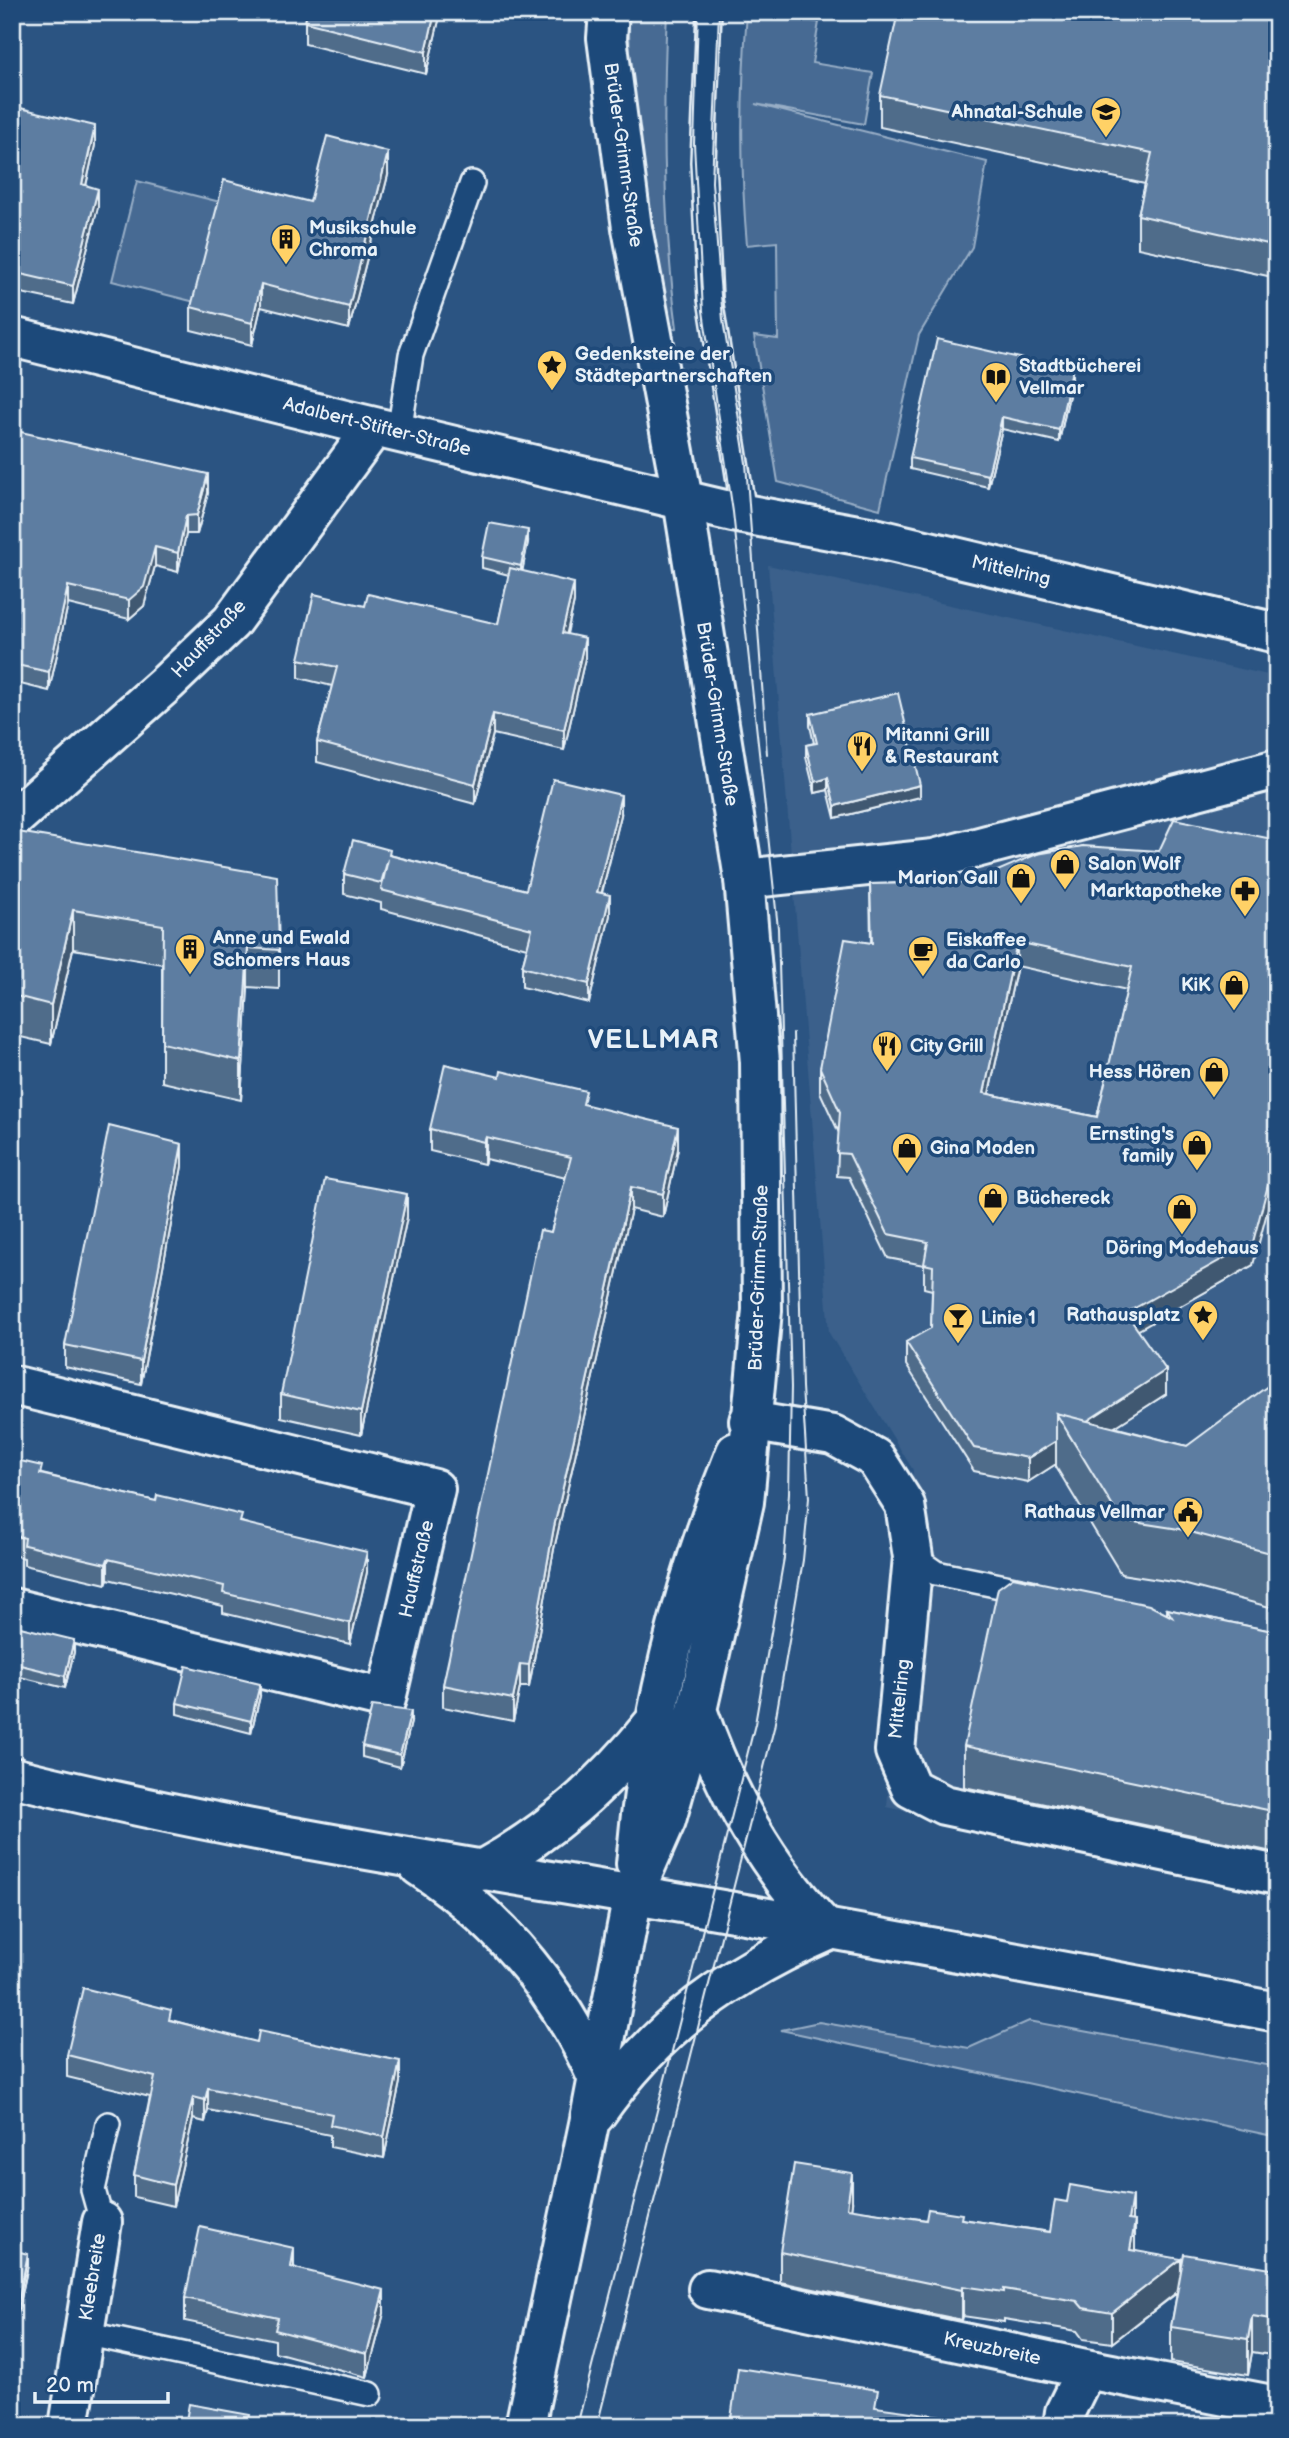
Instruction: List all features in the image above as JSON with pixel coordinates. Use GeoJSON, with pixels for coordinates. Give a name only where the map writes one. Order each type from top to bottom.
{"type":"FeatureCollection","features":[{"type":"Feature","properties":{"kind":"street","name":"Brüder-Grimm-Straße"},"geometry":{"type":"LineString","coordinates":[[609,12],[607,38],[632,228],[682,500],[744,879],[761,1062],[762,1213],[758,1372],[749,1420],[744,1502],[697,1710],[666,1819],[633,1895]]}},
{"type":"Feature","properties":{"kind":"street","name":"Adalbert-Stifter-Straße"},"geometry":{"type":"LineString","coordinates":[[12,337],[386,430],[744,513]]}},
{"type":"Feature","properties":{"kind":"street","name":"Hauffstraße"},"geometry":{"type":"LineString","coordinates":[[12,820],[167,683],[230,622],[386,430]]}},
{"type":"Feature","properties":{"kind":"street","name":"Mittelring"},"geometry":{"type":"LineString","coordinates":[[744,513],[874,538],[1277,633]]}},
{"type":"Feature","properties":{"kind":"street"},"geometry":{"type":"LineString","coordinates":[[744,879],[934,859],[1277,769]]}},
{"type":"Feature","properties":{"kind":"street","name":"Hauffstraße"},"geometry":{"type":"LineString","coordinates":[[12,1385],[435,1489],[386,1699],[12,1608]]}},
{"type":"Feature","properties":{"kind":"street","name":"Brüder-Grimm-Straße"},"geometry":{"type":"LineString","coordinates":[[633,1895],[642,1792],[654,1723],[685,1594],[712,1511],[749,1420]]}},
{"type":"Feature","properties":{"kind":"street","name":"Mittelring"},"geometry":{"type":"LineString","coordinates":[[749,1420],[833,1435],[875,1458],[905,1505],[914,1557],[895,1751],[911,1788],[944,1805],[1277,1875]]}},
{"type":"Feature","properties":{"kind":"street"},"geometry":{"type":"LineString","coordinates":[[697,1710],[714,1758],[742,1817],[789,1887],[828,1931]]}},
{"type":"Feature","properties":{"kind":"street"},"geometry":{"type":"LineString","coordinates":[[480,1871],[524,1846],[572,1811],[614,1771],[654,1723]]}},
{"type":"Feature","properties":{"kind":"street"},"geometry":{"type":"LineString","coordinates":[[12,1777],[100,1799],[409,1859],[1020,1962],[1277,2012]]}},
{"type":"Feature","properties":{"kind":"street"},"geometry":{"type":"LineString","coordinates":[[409,1859],[468,1902],[521,1953],[565,2012],[597,2077]]}},
{"type":"Feature","properties":{"kind":"street"},"geometry":{"type":"LineString","coordinates":[[525,2426],[589,2124],[633,1895]]}},
{"type":"Feature","properties":{"kind":"street"},"geometry":{"type":"LineString","coordinates":[[589,2124],[616,2085],[647,2049],[688,2011],[734,1977],[780,1952],[828,1931]]}},
{"type":"Feature","properties":{"kind":"street","name":"Kleebreite"},"geometry":{"type":"LineString","coordinates":[[69,2426],[102,2222]]}},
{"type":"Feature","properties":{"kind":"street","name":"Kreuzbreite"},"geometry":{"type":"LineString","coordinates":[[708,2289],[1086,2369],[1277,2406]]}},
{"type":"Feature","properties":{"kind":"street"},"geometry":{"type":"LineString","coordinates":[[1063,2426],[1065,2412],[1086,2369]]}},
{"type":"Feature","properties":{"kind":"lane"},"geometry":{"type":"LineString","coordinates":[[709,12],[703,162],[710,299],[744,513]]}},
{"type":"Feature","properties":{"kind":"lane"},"geometry":{"type":"LineString","coordinates":[[386,430],[472,183]]}},
{"type":"Feature","properties":{"kind":"lane"},"geometry":{"type":"LineString","coordinates":[[914,1557],[936,1573],[1047,1595]]}},
{"type":"Feature","properties":{"kind":"lane"},"geometry":{"type":"LineString","coordinates":[[102,2222],[93,2190],[108,2123]]}},
{"type":"Feature","properties":{"kind":"lane","name":"Kleebreite"},"geometry":{"type":"LineString","coordinates":[[84,2333],[370,2394]]}},
{"type":"Feature","properties":{"kind":"shaded area"},"geometry":{"type":"Polygon","coordinates":[[[629,12],[667,12],[665,170],[677,328],[671,329],[637,132],[632,92],[629,12]]]}},
{"type":"Feature","properties":{"kind":"shaded area"},"geometry":{"type":"Polygon","coordinates":[[[747,12],[804,12],[802,20],[819,22],[812,63],[873,73],[864,124],[755,104],[987,162],[972,247],[919,335],[880,509],[778,482],[754,336],[778,339],[777,242],[747,245],[743,187],[743,70],[747,12]]]}},
{"type":"Feature","properties":{"kind":"shaded area"},"geometry":{"type":"Polygon","coordinates":[[[137,181],[224,203],[199,303],[112,281],[137,181]]]}},
{"type":"Feature","properties":{"kind":"shaded area"},"geometry":{"type":"Polygon","coordinates":[[[768,565],[1277,677],[1277,1891],[887,1807],[913,1470],[829,1333],[768,565]]]}},
{"type":"Feature","properties":{"kind":"shaded area"},"geometry":{"type":"Polygon","coordinates":[[[1029,2021],[1277,2067],[1277,2137],[781,2030],[819,2022],[969,2048],[1029,2021]]]}},
{"type":"Feature","properties":{"kind":"building"},"geometry":{"type":"Polygon","coordinates":[[[307,12],[435,12],[426,52],[305,22],[307,12]]]}},
{"type":"Feature","properties":{"kind":"building","name":"Ahnatal-Schule"},"geometry":{"type":"Polygon","coordinates":[[[898,12],[1277,12],[1277,246],[1138,215],[1152,153],[880,95],[898,12]]]}},
{"type":"Feature","properties":{"kind":"building"},"geometry":{"type":"Polygon","coordinates":[[[12,106],[95,126],[82,184],[98,189],[73,286],[12,272],[12,106]]]}},
{"type":"Feature","properties":{"kind":"building","name":"Musikschule Chroma"},"geometry":{"type":"Polygon","coordinates":[[[327,136],[388,152],[349,307],[261,284],[252,323],[191,307],[224,180],[310,202],[327,136]]]}},
{"type":"Feature","properties":{"kind":"building","name":"Stadtbücherei Vellmar"},"geometry":{"type":"Polygon","coordinates":[[[937,339],[1072,370],[1059,430],[1002,417],[988,475],[910,458],[937,339]]]}},
{"type":"Feature","properties":{"kind":"building"},"geometry":{"type":"Polygon","coordinates":[[[12,430],[208,474],[197,515],[186,516],[178,553],[155,547],[144,587],[129,600],[68,586],[49,672],[12,664],[12,430]]]}},
{"type":"Feature","properties":{"kind":"building"},"geometry":{"type":"Polygon","coordinates":[[[489,523],[528,530],[521,566],[482,557],[489,523]]]}},
{"type":"Feature","properties":{"kind":"building"},"geometry":{"type":"Polygon","coordinates":[[[510,568],[574,583],[562,633],[585,638],[564,730],[493,714],[475,784],[317,742],[337,667],[299,659],[314,594],[365,606],[368,594],[498,624],[510,568]]]}},
{"type":"Feature","properties":{"kind":"building","name":"Mitanni Grill & Restaurant"},"geometry":{"type":"Polygon","coordinates":[[[898,693],[920,785],[835,806],[828,778],[815,782],[806,745],[817,743],[810,714],[898,693]]]}},
{"type":"Feature","properties":{"kind":"building"},"geometry":{"type":"Polygon","coordinates":[[[553,779],[621,795],[597,892],[610,895],[589,984],[522,967],[532,929],[381,890],[388,859],[381,883],[344,874],[353,840],[390,850],[389,855],[526,890],[553,779]]]}},
{"type":"Feature","properties":{"kind":"building"},"geometry":{"type":"Polygon","coordinates":[[[1174,819],[1277,840],[1277,1033],[1272,1050],[1277,1047],[1277,1151],[1253,1242],[1126,1313],[1166,1370],[1087,1421],[1056,1413],[1056,1441],[1028,1458],[974,1448],[906,1342],[931,1328],[933,1266],[924,1264],[928,1242],[888,1234],[849,1154],[837,1153],[840,1112],[820,1068],[845,939],[872,943],[870,884],[972,882],[1037,854],[1083,846],[1159,851],[1174,819]],[[1017,942],[984,1093],[1097,1117],[1132,967],[1017,942]]]}},
{"type":"Feature","properties":{"kind":"building"},"geometry":{"type":"Polygon","coordinates":[[[18,832],[277,876],[279,950],[248,948],[241,1061],[162,1043],[163,925],[73,910],[51,1005],[12,995],[12,945],[19,915],[12,914],[12,870],[18,832]]]}},
{"type":"Feature","properties":{"kind":"building"},"geometry":{"type":"Polygon","coordinates":[[[445,1064],[500,1077],[501,1071],[586,1091],[583,1104],[678,1127],[663,1194],[631,1187],[554,1527],[529,1665],[520,1664],[513,1699],[443,1685],[540,1230],[551,1232],[571,1157],[486,1137],[484,1142],[430,1129],[445,1064]]]}},
{"type":"Feature","properties":{"kind":"building"},"geometry":{"type":"Polygon","coordinates":[[[109,1126],[182,1144],[141,1361],[65,1345],[109,1126]]]}},
{"type":"Feature","properties":{"kind":"building"},"geometry":{"type":"Polygon","coordinates":[[[325,1179],[407,1194],[361,1412],[281,1394],[325,1179]]]}},
{"type":"Feature","properties":{"kind":"building"},"geometry":{"type":"Polygon","coordinates":[[[1269,1385],[1277,1387],[1277,1555],[1179,1529],[1121,1520],[1056,1413],[1187,1446],[1269,1385]]]}},
{"type":"Feature","properties":{"kind":"building"},"geometry":{"type":"Polygon","coordinates":[[[12,1459],[42,1466],[40,1474],[156,1501],[157,1495],[242,1515],[240,1522],[367,1552],[350,1623],[223,1593],[224,1586],[108,1559],[106,1564],[24,1545],[25,1538],[12,1535],[12,1459]]]}},
{"type":"Feature","properties":{"kind":"building"},"geometry":{"type":"Polygon","coordinates":[[[1013,1577],[1149,1605],[1172,1617],[1167,1609],[1277,1632],[1277,1812],[964,1746],[998,1588],[1013,1577]]]}},
{"type":"Feature","properties":{"kind":"building"},"geometry":{"type":"Polygon","coordinates":[[[12,1625],[74,1640],[65,1676],[12,1663],[12,1625]]]}},
{"type":"Feature","properties":{"kind":"building"},"geometry":{"type":"Polygon","coordinates":[[[186,1666],[260,1684],[251,1721],[177,1703],[186,1666]]]}},
{"type":"Feature","properties":{"kind":"building"},"geometry":{"type":"Polygon","coordinates":[[[372,1706],[411,1711],[400,1755],[362,1746],[372,1706]]]}},
{"type":"Feature","properties":{"kind":"building"},"geometry":{"type":"Polygon","coordinates":[[[83,1988],[171,2010],[169,2020],[257,2042],[259,2031],[400,2061],[384,2137],[330,2125],[332,2114],[208,2088],[205,2100],[193,2097],[173,2185],[134,2175],[155,2077],[67,2055],[83,1988]]]}},
{"type":"Feature","properties":{"kind":"building"},"geometry":{"type":"Polygon","coordinates":[[[794,2164],[852,2173],[847,2208],[926,2220],[928,2209],[962,2214],[961,2219],[1050,2232],[1055,2200],[1067,2202],[1070,2185],[1132,2196],[1128,2220],[1135,2221],[1130,2250],[1181,2259],[1112,2313],[1083,2308],[1077,2301],[1004,2289],[1004,2292],[963,2286],[962,2290],[780,2252],[794,2164]]]}},
{"type":"Feature","properties":{"kind":"building"},"geometry":{"type":"Polygon","coordinates":[[[200,2227],[294,2248],[291,2267],[384,2290],[367,2354],[275,2330],[278,2318],[185,2298],[200,2227]]]}},
{"type":"Feature","properties":{"kind":"building"},"geometry":{"type":"Polygon","coordinates":[[[12,2250],[28,2254],[15,2316],[12,2315],[12,2250]]]}},
{"type":"Feature","properties":{"kind":"building"},"geometry":{"type":"Polygon","coordinates":[[[1184,2254],[1277,2270],[1277,2320],[1252,2316],[1248,2339],[1171,2327],[1184,2254]]]}},
{"type":"Feature","properties":{"kind":"building"},"geometry":{"type":"Polygon","coordinates":[[[738,2368],[878,2390],[875,2407],[986,2422],[985,2426],[730,2426],[738,2368]]]}},
{"type":"Feature","properties":{"kind":"building"},"geometry":{"type":"Polygon","coordinates":[[[189,2404],[250,2415],[248,2426],[185,2426],[189,2404]]]}},
{"type":"Feature","properties":{"kind":"building"},"geometry":{"type":"Polygon","coordinates":[[[131,2422],[148,2426],[130,2426],[131,2422]]]}},
{"type":"Feature","properties":{"kind":"tram line"},"geometry":{"type":"LineString","coordinates":[[577,2426],[755,1724],[784,1558],[789,1493],[791,1387],[778,928],[733,512],[703,311],[694,144],[698,12]]}},
{"type":"Feature","properties":{"kind":"tram line"},"geometry":{"type":"LineString","coordinates":[[719,12],[712,182],[723,320],[746,463],[767,754]]}},
{"type":"Feature","properties":{"kind":"tram line"},"geometry":{"type":"LineString","coordinates":[[597,2426],[774,1728],[803,1560],[809,1498],[802,1387],[793,1033]]}},
{"type":"Feature","properties":{"kind":"place","name":"Ahnatal-Schule"},"geometry":{"type":"Point","coordinates":[1106,139]}},
{"type":"Feature","properties":{"kind":"place","name":"Musikschule Chroma"},"geometry":{"type":"Point","coordinates":[286,266]}},
{"type":"Feature","properties":{"kind":"place","name":"Gedenksteine der Städtepartnerschaften"},"geometry":{"type":"Point","coordinates":[552,392]}},
{"type":"Feature","properties":{"kind":"place","name":"Stadtbücherei Vellmar"},"geometry":{"type":"Point","coordinates":[996,404]}},
{"type":"Feature","properties":{"kind":"place","name":"Mitanni Grill & Restaurant"},"geometry":{"type":"Point","coordinates":[862,773]}},
{"type":"Feature","properties":{"kind":"place","name":"Salon Wolf"},"geometry":{"type":"Point","coordinates":[1065,891]}},
{"type":"Feature","properties":{"kind":"place","name":"Marion Gall"},"geometry":{"type":"Point","coordinates":[1021,905]}},
{"type":"Feature","properties":{"kind":"place","name":"Marktapotheke"},"geometry":{"type":"Point","coordinates":[1245,918]}},
{"type":"Feature","properties":{"kind":"place","name":"Anne und Ewald Schomers Haus"},"geometry":{"type":"Point","coordinates":[190,976]}},
{"type":"Feature","properties":{"kind":"place","name":"Eiskaffee da Carlo"},"geometry":{"type":"Point","coordinates":[923,978]}},
{"type":"Feature","properties":{"kind":"place","name":"KiK"},"geometry":{"type":"Point","coordinates":[1234,1012]}},
{"type":"Feature","properties":{"kind":"place","name":"City Grill"},"geometry":{"type":"Point","coordinates":[887,1073]}},
{"type":"Feature","properties":{"kind":"place","name":"Hess Hören"},"geometry":{"type":"Point","coordinates":[1214,1099]}},
{"type":"Feature","properties":{"kind":"place","name":"Ernsting's family"},"geometry":{"type":"Point","coordinates":[1197,1172]}},
{"type":"Feature","properties":{"kind":"place","name":"Gina Moden"},"geometry":{"type":"Point","coordinates":[907,1175]}},
{"type":"Feature","properties":{"kind":"place","name":"Büchereck"},"geometry":{"type":"Point","coordinates":[993,1225]}},
{"type":"Feature","properties":{"kind":"place","name":"Döring Modehaus"},"geometry":{"type":"Point","coordinates":[1182,1236]}},
{"type":"Feature","properties":{"kind":"place","name":"Rathausplatz"},"geometry":{"type":"Point","coordinates":[1203,1342]}},
{"type":"Feature","properties":{"kind":"place","name":"Linie 1"},"geometry":{"type":"Point","coordinates":[958,1345]}},
{"type":"Feature","properties":{"kind":"place","name":"Rathaus Vellmar"},"geometry":{"type":"Point","coordinates":[1188,1539]}},
{"type":"Feature","properties":{"kind":"district","name":"VELLMAR"},"geometry":{"type":"Point","coordinates":[654,1040]}}]}
